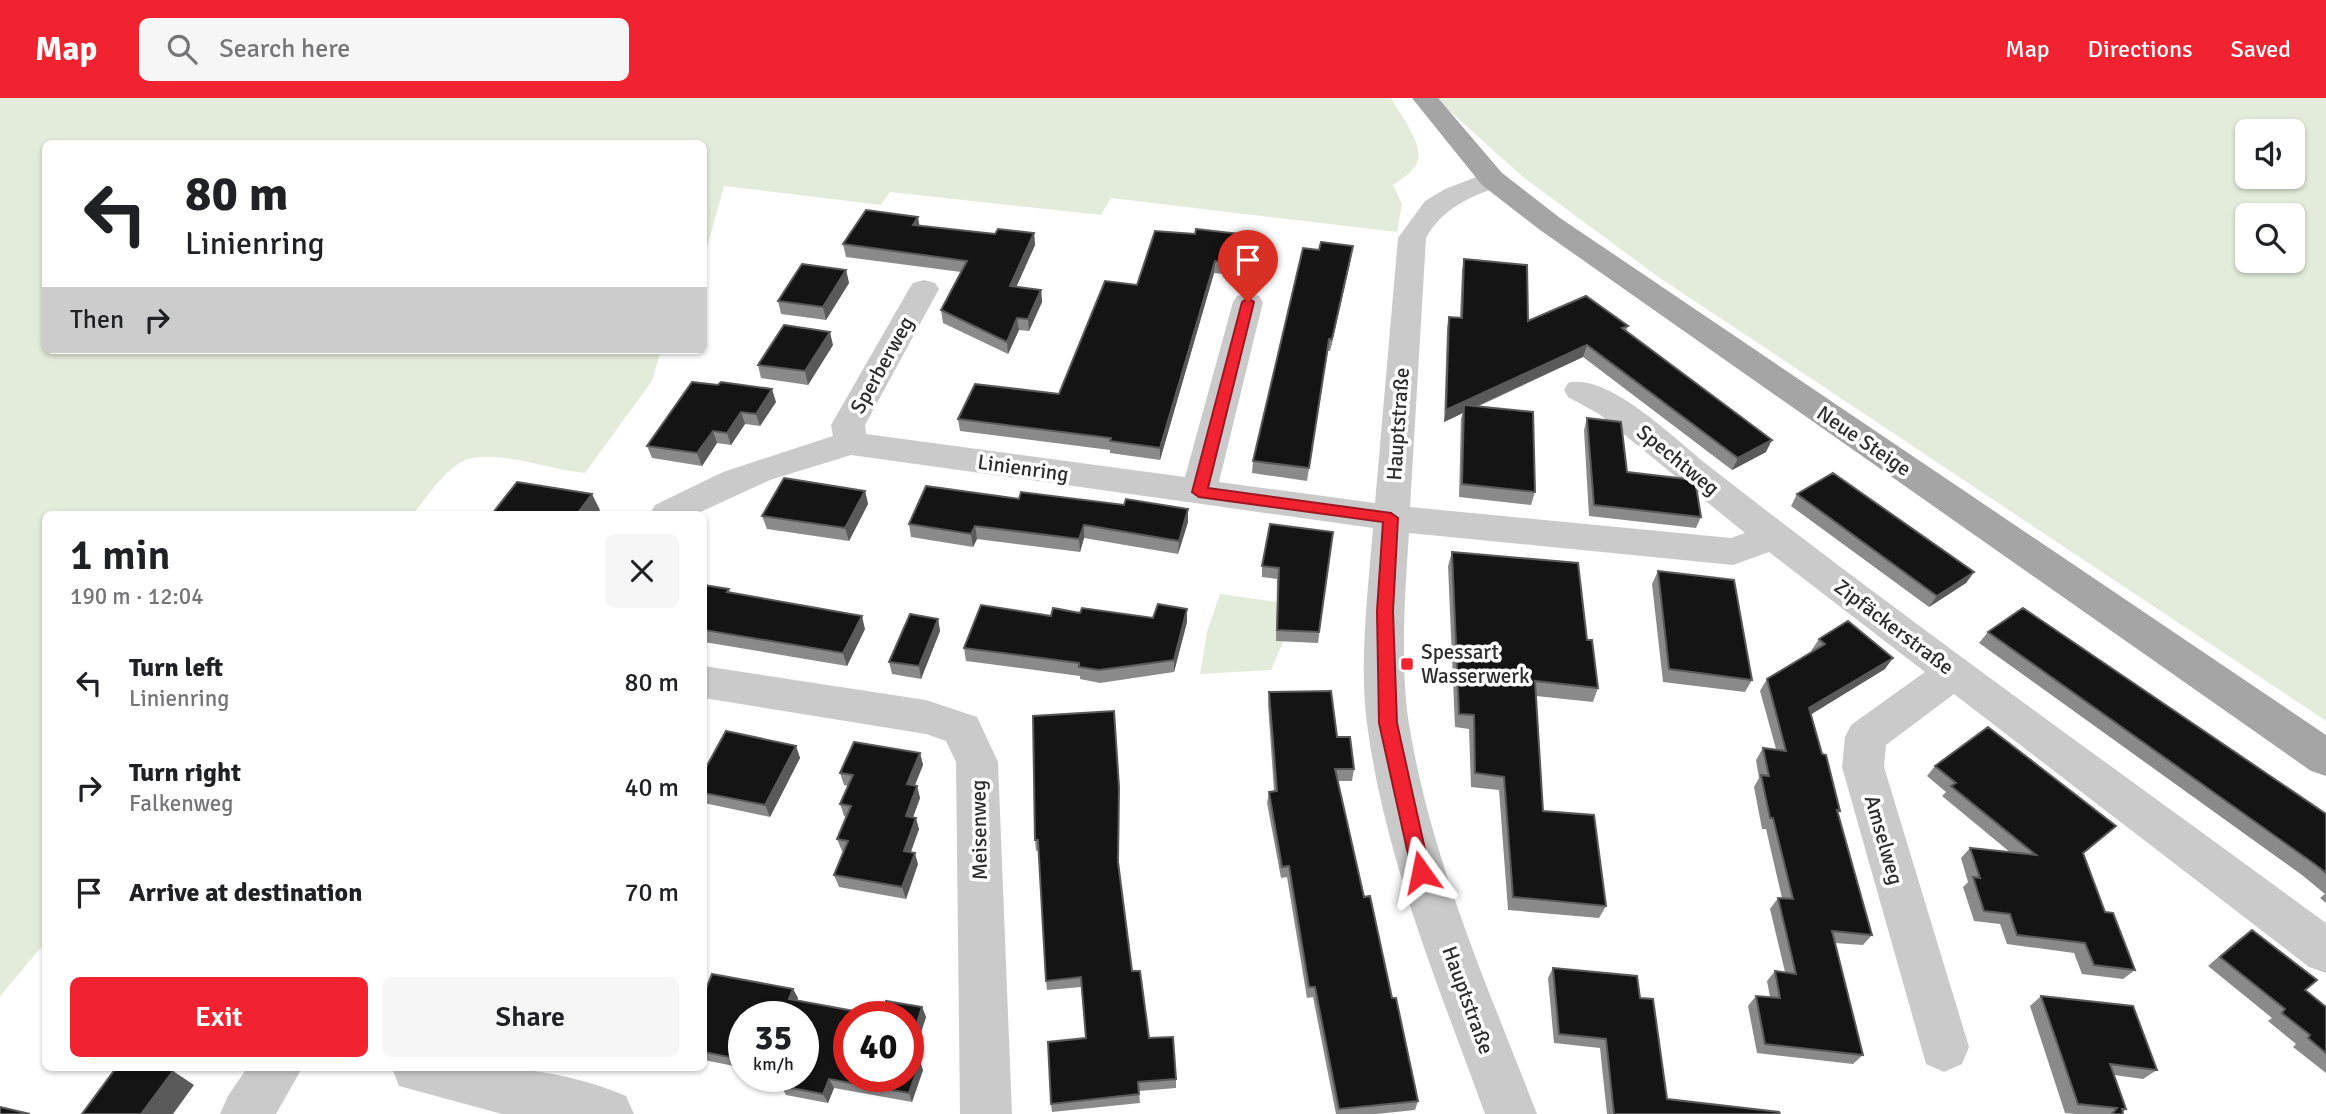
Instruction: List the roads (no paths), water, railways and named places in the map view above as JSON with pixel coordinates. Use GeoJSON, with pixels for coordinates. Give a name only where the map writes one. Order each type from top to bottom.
{"type":"FeatureCollection","features":[{"type":"Feature","properties":{"kind":"main road","name":"Neue Steige"},"geometry":{"type":"LineString","coordinates":[[1425,98],[1492,179],[1635,284],[2326,758]]}},
{"type":"Feature","properties":{"kind":"street","name":"Hauptstraße"},"geometry":{"type":"LineString","coordinates":[[1492,179],[1448,198],[1423,215],[1412,238],[1385,611],[1388,723],[1421,872],[1511,1114]]}},
{"type":"Feature","properties":{"kind":"street","name":"Sperberweg"},"geometry":{"type":"LineString","coordinates":[[851,443],[848,425],[924,289]]}},
{"type":"Feature","properties":{"kind":"street"},"geometry":{"type":"LineString","coordinates":[[1199,492],[1248,302]]}},
{"type":"Feature","properties":{"kind":"street","name":"Spechtweg"},"geometry":{"type":"LineString","coordinates":[[1580,390],[1611,406],[1773,536]]}},
{"type":"Feature","properties":{"kind":"street","name":"Linienring"},"geometry":{"type":"LineString","coordinates":[[673,511],[724,483],[772,465],[851,443],[1391,518]]}},
{"type":"Feature","properties":{"kind":"street"},"geometry":{"type":"LineString","coordinates":[[1391,518],[1733,552],[1773,536]]}},
{"type":"Feature","properties":{"kind":"street","name":"Zipfäckerstraße"},"geometry":{"type":"LineString","coordinates":[[1773,536],[2326,951]]}},
{"type":"Feature","properties":{"kind":"street","name":"Amselweg"},"geometry":{"type":"LineString","coordinates":[[1944,1047],[1863,767],[1866,737],[1954,672]]}},
{"type":"Feature","properties":{"kind":"street","name":"Meisenweg"},"geometry":{"type":"LineString","coordinates":[[707,682],[926,717],[962,729],[978,762],[986,1114]]}},
{"type":"Feature","properties":{"kind":"street"},"geometry":{"type":"LineString","coordinates":[[246,1114],[276,1071]]}},
{"type":"Feature","properties":{"kind":"street"},"geometry":{"type":"LineString","coordinates":[[429,1071],[608,1114]]}},
{"type":"Feature","properties":{"kind":"place","name":"Spessart Wasserwerk"},"geometry":{"type":"Point","coordinates":[1407,664]}}]}
